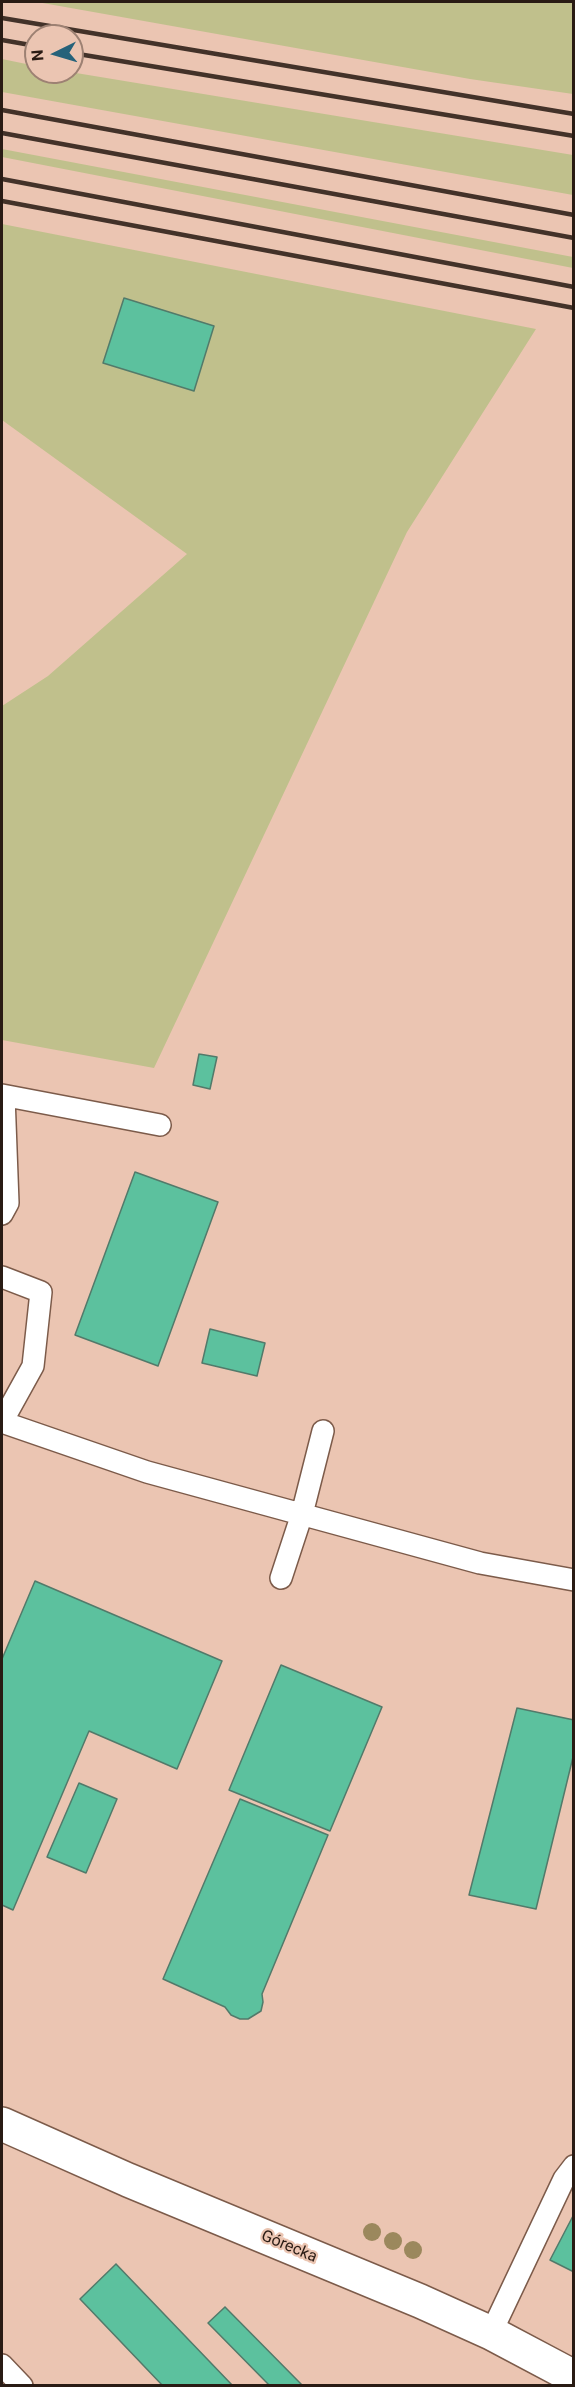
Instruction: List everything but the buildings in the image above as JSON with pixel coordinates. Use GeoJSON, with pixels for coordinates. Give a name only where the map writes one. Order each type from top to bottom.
{"type":"FeatureCollection","features":[{"type":"Feature","properties":{"kind":"street","name":"Górecka"},"geometry":{"type":"LineString","coordinates":[[2,2124],[74,2157],[420,2301],[491,2333],[573,2377]]}},
{"type":"Feature","properties":{"kind":"lane"},"geometry":{"type":"LineString","coordinates":[[2,1214],[8,1203],[3,1095],[160,1125]]}},
{"type":"Feature","properties":{"kind":"lane"},"geometry":{"type":"LineString","coordinates":[[2,1277],[41,1292],[33,1366],[2,1422],[147,1472],[480,1563],[573,1580]]}},
{"type":"Feature","properties":{"kind":"lane"},"geometry":{"type":"LineString","coordinates":[[281,1578],[302,1514],[323,1431]]}},
{"type":"Feature","properties":{"kind":"lane"},"geometry":{"type":"LineString","coordinates":[[491,2333],[564,2179],[573,2166]]}},
{"type":"Feature","properties":{"kind":"lane"},"geometry":{"type":"LineString","coordinates":[[2,2365],[22,2385]]}},
{"type":"Feature","properties":{"kind":"green space"},"geometry":{"type":"Polygon","coordinates":[[[37,2],[573,2],[573,94],[470,79],[37,2]]]}},
{"type":"Feature","properties":{"kind":"green space"},"geometry":{"type":"Polygon","coordinates":[[[2,59],[24,64],[24,84],[84,84],[84,74],[573,155],[573,195],[2,92],[2,59]]]}},
{"type":"Feature","properties":{"kind":"green space"},"geometry":{"type":"Polygon","coordinates":[[[2,149],[573,257],[573,268],[2,157],[2,149]]]}},
{"type":"Feature","properties":{"kind":"green space"},"geometry":{"type":"Polygon","coordinates":[[[2,224],[536,329],[407,532],[154,1068],[2,1040],[2,706],[48,676],[187,554],[2,420],[2,224]]]}},
{"type":"Feature","properties":{"kind":"railway"},"geometry":{"type":"LineString","coordinates":[[2,18],[574,114]]}},
{"type":"Feature","properties":{"kind":"railway"},"geometry":{"type":"LineString","coordinates":[[2,40],[24,44]]}},
{"type":"Feature","properties":{"kind":"railway"},"geometry":{"type":"LineString","coordinates":[[84,55],[574,136]]}},
{"type":"Feature","properties":{"kind":"railway"},"geometry":{"type":"LineString","coordinates":[[2,110],[574,215]]}},
{"type":"Feature","properties":{"kind":"railway"},"geometry":{"type":"LineString","coordinates":[[2,133],[574,238]]}},
{"type":"Feature","properties":{"kind":"railway"},"geometry":{"type":"LineString","coordinates":[[2,179],[574,287]]}},
{"type":"Feature","properties":{"kind":"railway"},"geometry":{"type":"LineString","coordinates":[[2,201],[574,308]]}}]}
